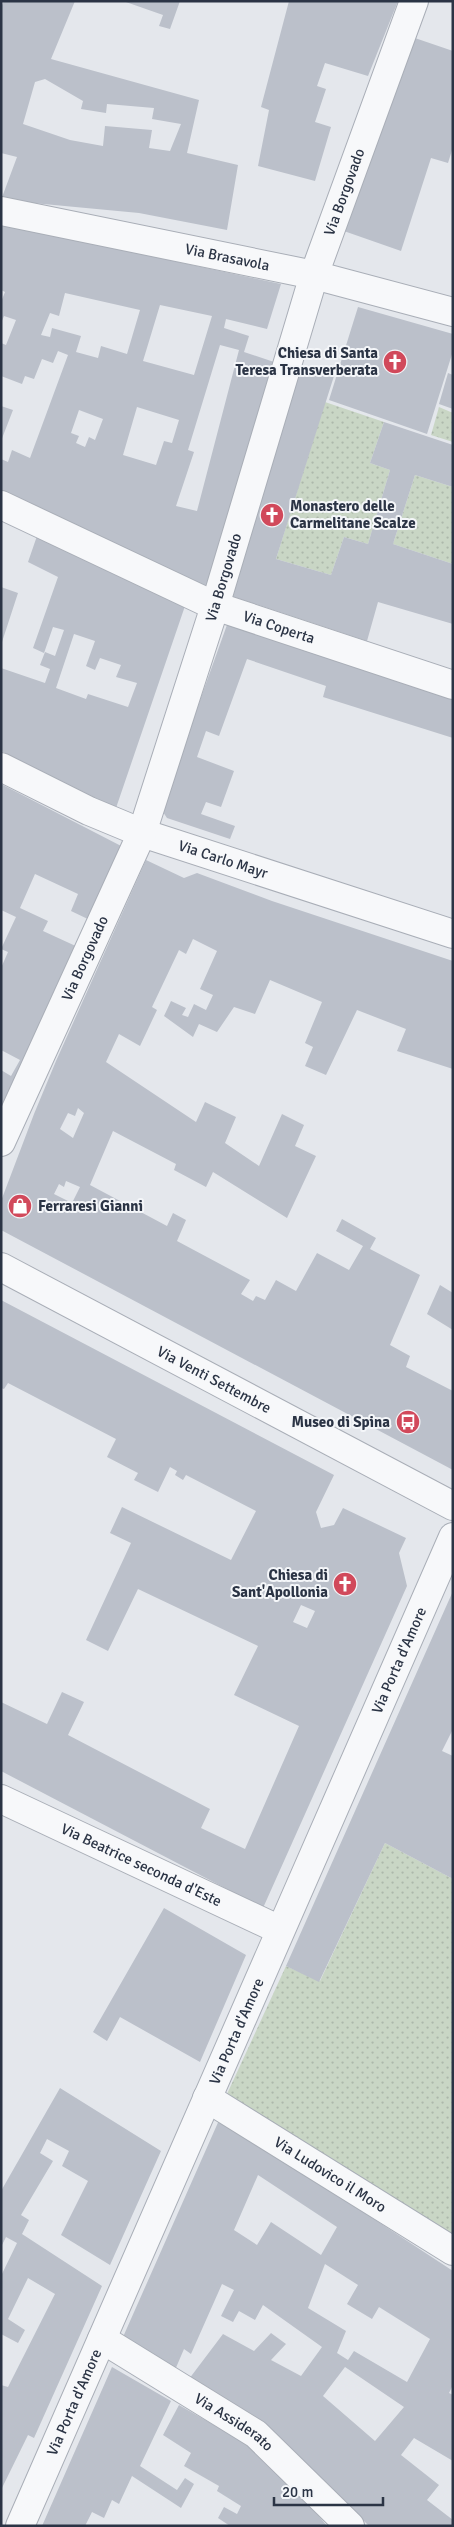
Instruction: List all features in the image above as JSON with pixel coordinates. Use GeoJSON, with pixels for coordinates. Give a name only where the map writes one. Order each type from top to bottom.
{"type":"FeatureCollection","features":[{"type":"Feature","properties":{"kind":"street","name":"Via Borgovado"},"geometry":{"type":"LineString","coordinates":[[1,1142],[142,833],[215,606],[314,275],[414,1]]}},
{"type":"Feature","properties":{"kind":"street","name":"Via Brasavola"},"geometry":{"type":"LineString","coordinates":[[1,211],[314,275],[453,312]]}},
{"type":"Feature","properties":{"kind":"street","name":"Via Coperta"},"geometry":{"type":"LineString","coordinates":[[1,505],[215,606],[453,685]]}},
{"type":"Feature","properties":{"kind":"street","name":"Via Carlo Mayr"},"geometry":{"type":"LineString","coordinates":[[1,767],[89,811],[142,833],[453,934]]}},
{"type":"Feature","properties":{"kind":"street","name":"Via Venti Settembre"},"geometry":{"type":"LineString","coordinates":[[1,1267],[453,1506]]}},
{"type":"Feature","properties":{"kind":"street","name":"Via Porta d'Amore"},"geometry":{"type":"LineString","coordinates":[[20,2526],[453,1537]]}},
{"type":"Feature","properties":{"kind":"street","name":"Via Beatrice seconda d'Este"},"geometry":{"type":"LineString","coordinates":[[1,1799],[280,1930]]}},
{"type":"Feature","properties":{"kind":"street","name":"Via Ludovico il Moro"},"geometry":{"type":"LineString","coordinates":[[207,2098],[453,2251]]}},
{"type":"Feature","properties":{"kind":"street","name":"Via Assiderato"},"geometry":{"type":"LineString","coordinates":[[102,2339],[256,2434],[350,2526]]}},
{"type":"Feature","properties":{"kind":"green space"},"geometry":{"type":"Polygon","coordinates":[[[325,402],[384,422],[370,463],[390,470],[368,544],[344,537],[331,575],[276,559],[325,402]]]}},
{"type":"Feature","properties":{"kind":"green space"},"geometry":{"type":"Polygon","coordinates":[[[439,407],[453,413],[453,442],[431,435],[439,407]]]}},
{"type":"Feature","properties":{"kind":"green space"},"geometry":{"type":"Polygon","coordinates":[[[415,475],[453,487],[453,564],[393,544],[415,475]]]}},
{"type":"Feature","properties":{"kind":"green space"},"geometry":{"type":"Polygon","coordinates":[[[385,1843],[453,1879],[453,2238],[227,2094],[286,1966],[320,1981],[385,1843]]]}},
{"type":"Feature","properties":{"kind":"building"},"geometry":{"type":"Polygon","coordinates":[[[4,1],[75,1],[51,59],[199,100],[187,153],[238,165],[227,230],[139,213],[1,200],[17,157],[1,153],[1,7],[4,1]],[[45,79],[35,82],[23,124],[70,140],[103,146],[105,126],[152,130],[149,148],[170,151],[181,124],[152,119],[154,108],[107,104],[106,113],[81,109],[83,101],[45,79]]]}},
{"type":"Feature","properties":{"kind":"building"},"geometry":{"type":"Polygon","coordinates":[[[123,1],[180,1],[170,29],[159,26],[163,15],[123,1]]]}},
{"type":"Feature","properties":{"kind":"building"},"geometry":{"type":"Polygon","coordinates":[[[289,1],[398,1],[368,76],[325,63],[317,86],[326,89],[315,122],[331,127],[315,181],[258,166],[269,110],[261,107],[289,1]]]}},
{"type":"Feature","properties":{"kind":"building"},"geometry":{"type":"Polygon","coordinates":[[[409,36],[453,51],[453,147],[448,163],[431,158],[401,251],[341,230],[409,36]]]}},
{"type":"Feature","properties":{"kind":"building"},"geometry":{"type":"Polygon","coordinates":[[[1,224],[281,284],[267,329],[226,319],[224,328],[249,336],[244,352],[277,363],[205,590],[1,493],[1,459],[8,462],[12,450],[30,458],[68,355],[58,351],[53,363],[42,359],[34,379],[25,376],[22,384],[1,376],[1,343],[6,345],[16,320],[4,316],[1,323],[1,302],[5,292],[1,290],[1,224]],[[65,293],[59,316],[50,313],[41,335],[50,337],[52,328],[81,336],[76,352],[98,358],[101,346],[127,354],[140,310],[65,293]],[[160,305],[143,361],[194,375],[212,316],[160,305]],[[220,345],[188,450],[194,452],[176,506],[197,511],[239,350],[220,345]],[[137,407],[123,455],[156,465],[164,441],[172,443],[179,420],[137,407]],[[79,410],[71,433],[79,436],[76,443],[85,447],[89,437],[95,440],[103,419],[79,410]]]}},
{"type":"Feature","properties":{"kind":"building","name":"Chiesa di Santa Teresa Transverberata"},"geometry":{"type":"Polygon","coordinates":[[[358,307],[453,334],[453,351],[427,434],[329,400],[358,307]]]}},
{"type":"Feature","properties":{"kind":"building","name":"Monastero delle Carmelitane Scalze"},"geometry":{"type":"Polygon","coordinates":[[[301,366],[334,376],[276,559],[331,575],[344,537],[368,544],[390,470],[370,463],[384,422],[453,445],[453,487],[415,475],[393,544],[453,564],[453,624],[378,602],[367,641],[231,596],[301,366]]]}},
{"type":"Feature","properties":{"kind":"building"},"geometry":{"type":"Polygon","coordinates":[[[448,373],[453,375],[453,409],[439,404],[448,373]]]}},
{"type":"Feature","properties":{"kind":"building"},"geometry":{"type":"Polygon","coordinates":[[[1,406],[13,410],[1,441],[1,406]]]}},
{"type":"Feature","properties":{"kind":"building"},"geometry":{"type":"Polygon","coordinates":[[[37,536],[185,606],[116,808],[1,751],[1,668],[45,683],[50,669],[40,665],[45,652],[55,656],[64,630],[53,627],[44,653],[33,648],[58,577],[28,562],[37,536]],[[74,634],[56,688],[86,699],[88,694],[128,707],[137,683],[116,677],[121,665],[100,658],[95,670],[86,666],[95,641],[74,634]]]}},
{"type":"Feature","properties":{"kind":"building"},"geometry":{"type":"Polygon","coordinates":[[[1,587],[18,593],[2,642],[1,642],[1,587]]]}},
{"type":"Feature","properties":{"kind":"building"},"geometry":{"type":"Polygon","coordinates":[[[228,622],[453,700],[453,738],[323,697],[326,686],[247,659],[219,736],[206,731],[197,757],[234,771],[221,807],[206,802],[201,814],[235,826],[230,839],[167,818],[161,809],[228,622]]]}},
{"type":"Feature","properties":{"kind":"building"},"geometry":{"type":"Polygon","coordinates":[[[1,784],[125,848],[92,921],[71,911],[78,894],[35,874],[20,908],[48,921],[43,931],[80,948],[1,1119],[1,1070],[11,1076],[20,1060],[1,1050],[1,968],[8,952],[1,949],[16,917],[1,910],[1,784]]]}},
{"type":"Feature","properties":{"kind":"building"},"geometry":{"type":"Polygon","coordinates":[[[146,860],[184,878],[197,873],[272,901],[453,961],[453,1069],[397,1051],[406,1029],[357,1010],[326,1075],[305,1066],[313,1047],[305,1043],[322,1002],[270,980],[255,1014],[234,1007],[217,1032],[199,1024],[193,1037],[164,1016],[171,1001],[186,1008],[182,1015],[188,1017],[194,1004],[206,1010],[213,995],[200,989],[217,951],[193,939],[186,954],[179,950],[152,1007],[157,1010],[140,1046],[119,1034],[106,1062],[196,1122],[205,1102],[236,1117],[225,1143],[259,1166],[282,1114],[304,1125],[295,1146],[316,1156],[287,1218],[213,1172],[206,1187],[174,1170],[176,1164],[113,1131],[90,1185],[167,1226],[173,1213],[186,1220],[177,1241],[250,1280],[241,1294],[253,1301],[256,1296],[265,1300],[276,1280],[296,1291],[317,1253],[349,1270],[363,1246],[336,1231],[342,1219],[376,1238],[370,1249],[420,1275],[390,1345],[410,1356],[406,1367],[453,1391],[453,1470],[1,1230],[1,1201],[56,1061],[146,860]],[[78,1108],[75,1116],[68,1113],[60,1129],[73,1138],[84,1113],[78,1108]],[[66,1181],[64,1187],[59,1184],[54,1194],[72,1203],[80,1187],[66,1181]]]}},
{"type":"Feature","properties":{"kind":"building"},"geometry":{"type":"Polygon","coordinates":[[[440,1285],[453,1293],[453,1330],[427,1314],[440,1285]]]}},
{"type":"Feature","properties":{"kind":"building"},"geometry":{"type":"Polygon","coordinates":[[[1,1300],[334,1475],[316,1512],[321,1528],[334,1525],[343,1508],[406,1538],[399,1553],[407,1586],[263,1908],[1,1771],[1,1702],[47,1724],[62,1692],[84,1702],[68,1735],[210,1809],[201,1828],[245,1849],[299,1726],[234,1695],[258,1646],[138,1589],[108,1651],[86,1640],[131,1543],[110,1533],[122,1507],[231,1560],[256,1511],[186,1475],[183,1480],[175,1475],[177,1471],[170,1467],[158,1492],[134,1480],[138,1473],[107,1457],[116,1439],[8,1383],[4,1389],[1,1388],[1,1300]],[[301,1605],[293,1622],[307,1628],[315,1611],[301,1605]]]}},
{"type":"Feature","properties":{"kind":"building"},"geometry":{"type":"Polygon","coordinates":[[[453,1591],[453,1729],[442,1751],[453,1756],[453,1879],[385,1843],[319,1982],[286,1966],[453,1591]]]}},
{"type":"Feature","properties":{"kind":"building"},"geometry":{"type":"Polygon","coordinates":[[[164,1908],[246,1955],[200,2062],[120,2017],[107,2041],[93,2032],[164,1908]]]}},
{"type":"Feature","properties":{"kind":"building"},"geometry":{"type":"Polygon","coordinates":[[[60,2088],[161,2151],[110,2265],[61,2235],[88,2181],[62,2166],[69,2151],[47,2139],[40,2153],[53,2161],[21,2215],[29,2220],[22,2234],[102,2286],[34,2438],[28,2435],[1,2490],[1,2385],[8,2387],[55,2294],[28,2278],[8,2319],[25,2330],[18,2343],[1,2334],[1,2276],[17,2243],[6,2237],[1,2247],[1,2191],[60,2088]]]}},
{"type":"Feature","properties":{"kind":"building"},"geometry":{"type":"Polygon","coordinates":[[[220,2118],[453,2271],[453,2385],[449,2393],[453,2395],[453,2461],[414,2438],[401,2455],[439,2485],[427,2500],[453,2520],[453,2526],[369,2526],[280,2437],[189,2379],[223,2334],[254,2351],[271,2333],[286,2344],[271,2360],[301,2376],[322,2347],[263,2305],[255,2320],[239,2311],[233,2322],[221,2316],[234,2290],[222,2284],[191,2354],[184,2349],[175,2370],[123,2337],[220,2118]],[[258,2175],[234,2230],[257,2245],[271,2222],[321,2255],[337,2227],[258,2175]],[[325,2264],[308,2308],[346,2331],[337,2353],[348,2360],[354,2351],[407,2382],[430,2339],[379,2307],[372,2319],[347,2304],[358,2285],[325,2264]],[[345,2367],[323,2396],[375,2441],[404,2407],[345,2367]]]}},
{"type":"Feature","properties":{"kind":"building"},"geometry":{"type":"Polygon","coordinates":[[[112,2367],[171,2401],[140,2466],[177,2490],[185,2478],[194,2484],[181,2508],[132,2476],[119,2504],[112,2500],[104,2518],[92,2512],[85,2526],[42,2526],[112,2367]]]}},
{"type":"Feature","properties":{"kind":"building"},"geometry":{"type":"Polygon","coordinates":[[[179,2405],[271,2458],[327,2526],[230,2526],[218,2518],[224,2507],[237,2514],[241,2506],[217,2491],[219,2486],[184,2466],[191,2453],[163,2435],[179,2405]]]}},
{"type":"Feature","properties":{"kind":"place","name":"Chiesa di Santa Teresa Transverberata"},"geometry":{"type":"Point","coordinates":[395,362]}},
{"type":"Feature","properties":{"kind":"place","name":"Monastero delle Carmelitane Scalze"},"geometry":{"type":"Point","coordinates":[272,515]}},
{"type":"Feature","properties":{"kind":"place","name":"Ferraresi Gianni"},"geometry":{"type":"Point","coordinates":[20,1206]}},
{"type":"Feature","properties":{"kind":"place","name":"Museo di Spina"},"geometry":{"type":"Point","coordinates":[408,1422]}},
{"type":"Feature","properties":{"kind":"place","name":"Chiesa di Sant'Apollonia"},"geometry":{"type":"Point","coordinates":[345,1584]}}]}
